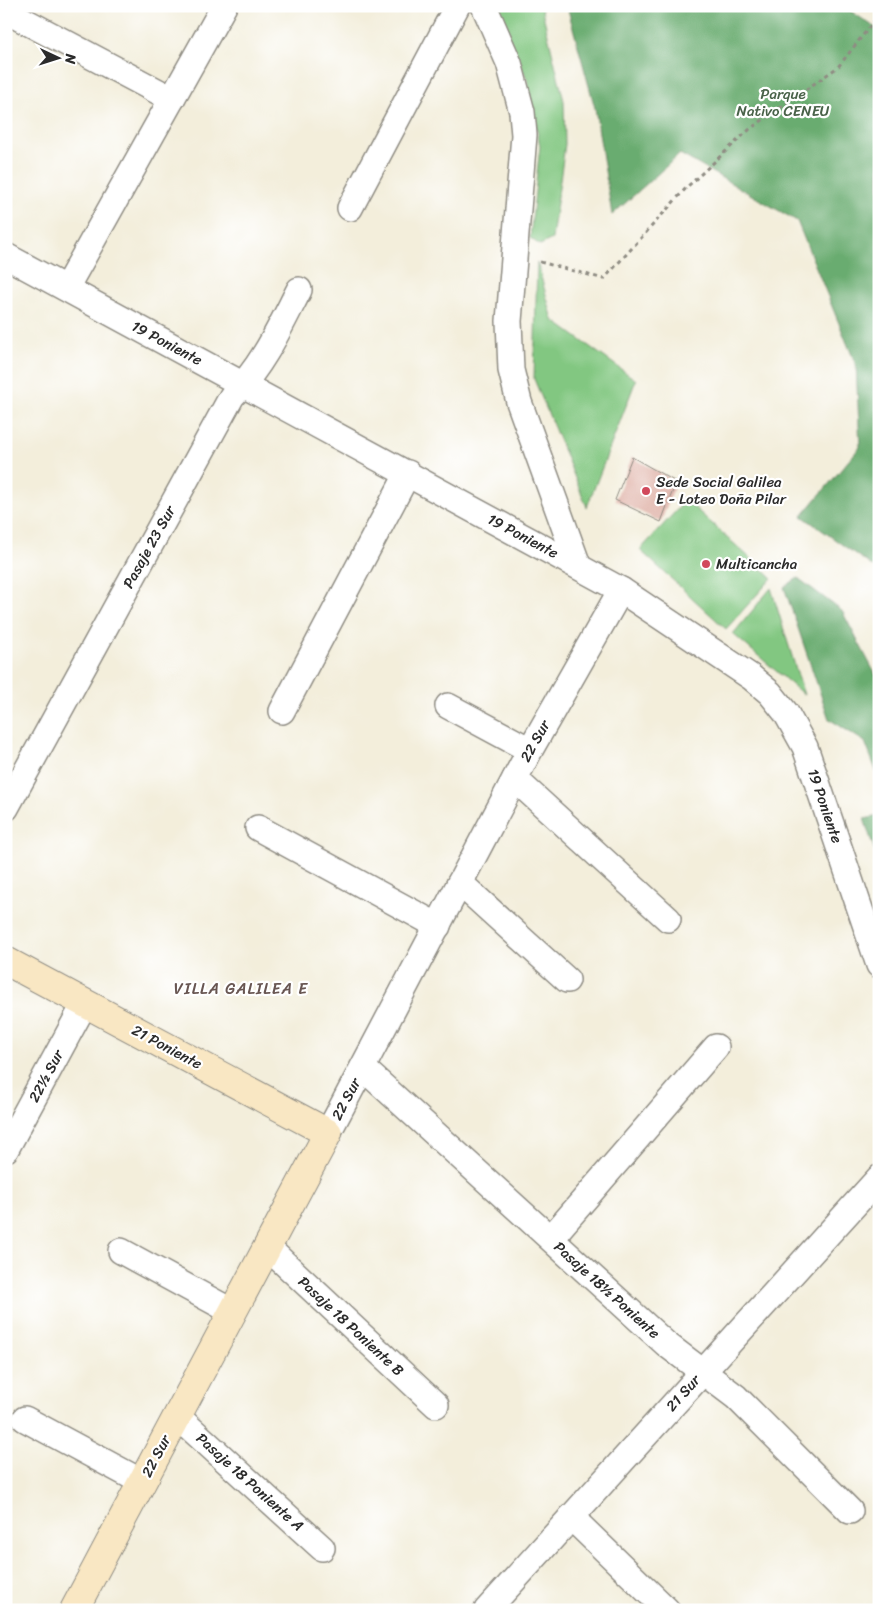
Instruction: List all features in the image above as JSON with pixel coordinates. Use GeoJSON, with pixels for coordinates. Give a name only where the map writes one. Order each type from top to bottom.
{"type":"FeatureCollection","features":[{"type":"Feature","properties":{"kind":"street"},"geometry":{"type":"LineString","coordinates":[[66,288],[224,6]]}},
{"type":"Feature","properties":{"kind":"street"},"geometry":{"type":"LineString","coordinates":[[350,208],[457,6]]}},
{"type":"Feature","properties":{"kind":"street"},"geometry":{"type":"LineString","coordinates":[[484,6],[509,64],[522,112],[524,135],[509,321],[511,370],[519,402],[578,566]]}},
{"type":"Feature","properties":{"kind":"street"},"geometry":{"type":"LineString","coordinates":[[6,11],[172,99]]}},
{"type":"Feature","properties":{"kind":"street","name":"19 Poniente"},"geometry":{"type":"LineString","coordinates":[[6,256],[621,590],[751,676],[770,693],[786,713],[805,747],[879,965]]}},
{"type":"Feature","properties":{"kind":"street","name":"Pasaje 23 Sur"},"geometry":{"type":"LineString","coordinates":[[6,808],[232,396],[244,384],[272,341],[299,290]]}},
{"type":"Feature","properties":{"kind":"street"},"geometry":{"type":"LineString","coordinates":[[282,711],[408,473]]}},
{"type":"Feature","properties":{"kind":"street","name":"22 Sur"},"geometry":{"type":"LineString","coordinates":[[74,1610],[530,750],[621,590]]}},
{"type":"Feature","properties":{"kind":"street"},"geometry":{"type":"LineString","coordinates":[[448,706],[530,750]]}},
{"type":"Feature","properties":{"kind":"street"},"geometry":{"type":"LineString","coordinates":[[515,778],[668,919]]}},
{"type":"Feature","properties":{"kind":"street"},"geometry":{"type":"LineString","coordinates":[[258,828],[438,926]]}},
{"type":"Feature","properties":{"kind":"street"},"geometry":{"type":"LineString","coordinates":[[460,883],[567,980]]}},
{"type":"Feature","properties":{"kind":"street","name":"21 Poniente"},"geometry":{"type":"LineString","coordinates":[[6,961],[328,1133]]}},
{"type":"Feature","properties":{"kind":"street","name":"22½ Sur"},"geometry":{"type":"LineString","coordinates":[[6,1149],[85,1003]]}},
{"type":"Feature","properties":{"kind":"street"},"geometry":{"type":"LineString","coordinates":[[551,1238],[716,1047]]}},
{"type":"Feature","properties":{"kind":"street","name":"Pasaje 18½ Poniente"},"geometry":{"type":"LineString","coordinates":[[363,1068],[666,1344],[736,1397],[850,1512]]}},
{"type":"Feature","properties":{"kind":"street","name":"21 Sur"},"geometry":{"type":"LineString","coordinates":[[487,1610],[879,1178]]}},
{"type":"Feature","properties":{"kind":"street","name":"Pasaje 18 Poniente B"},"geometry":{"type":"LineString","coordinates":[[267,1247],[436,1405]]}},
{"type":"Feature","properties":{"kind":"street"},"geometry":{"type":"LineString","coordinates":[[121,1251],[233,1312]]}},
{"type":"Feature","properties":{"kind":"street","name":"Pasaje 18 Poniente A"},"geometry":{"type":"LineString","coordinates":[[177,1416],[322,1548]]}},
{"type":"Feature","properties":{"kind":"street"},"geometry":{"type":"LineString","coordinates":[[25,1419],[142,1482]]}},
{"type":"Feature","properties":{"kind":"street"},"geometry":{"type":"LineString","coordinates":[[571,1517],[667,1610]]}},
{"type":"Feature","properties":{"kind":"path"},"geometry":{"type":"LineString","coordinates":[[538,262],[604,279],[688,186],[750,129],[838,67],[879,15]]}},
{"type":"Feature","properties":{"kind":"green space"},"geometry":{"type":"Polygon","coordinates":[[[494,6],[541,6],[564,101],[565,144],[552,239],[540,245],[530,238],[540,146],[527,79],[494,6]]]}},
{"type":"Feature","properties":{"kind":"green space","name":"Parque Nativo CENEU"},"geometry":{"type":"Polygon","coordinates":[[[567,6],[843,6],[879,30],[879,571],[802,516],[860,447],[856,365],[797,221],[680,154],[612,215],[595,108],[567,6]]]}},
{"type":"Feature","properties":{"kind":"green space"},"geometry":{"type":"Polygon","coordinates":[[[537,262],[553,320],[636,380],[587,507],[534,379],[537,262]]]}},
{"type":"Feature","properties":{"kind":"green space","name":"Multicancha"},"geometry":{"type":"Polygon","coordinates":[[[686,500],[772,578],[726,629],[640,550],[686,500]]]}},
{"type":"Feature","properties":{"kind":"green space"},"geometry":{"type":"Polygon","coordinates":[[[798,578],[842,611],[879,681],[879,778],[865,742],[829,719],[784,587],[798,578]]]}},
{"type":"Feature","properties":{"kind":"green space"},"geometry":{"type":"Polygon","coordinates":[[[771,588],[804,695],[733,634],[771,588]]]}},
{"type":"Feature","properties":{"kind":"green space"},"geometry":{"type":"Polygon","coordinates":[[[879,816],[879,863],[864,819],[879,816]]]}},
{"type":"Feature","properties":{"kind":"building","name":"Sede Social Galilea E - Loteo Doña Pilar"},"geometry":{"type":"Polygon","coordinates":[[[632,457],[676,482],[661,522],[615,500],[632,457]]]}},
{"type":"Feature","properties":{"kind":"place","name":"Sede Social Galilea E - Loteo Doña Pilar"},"geometry":{"type":"Point","coordinates":[646,491]}},
{"type":"Feature","properties":{"kind":"place","name":"Multicancha"},"geometry":{"type":"Point","coordinates":[706,564]}},
{"type":"Feature","properties":{"kind":"district","name":"VILLA GALILEA E"},"geometry":{"type":"Point","coordinates":[241,988]}}]}
